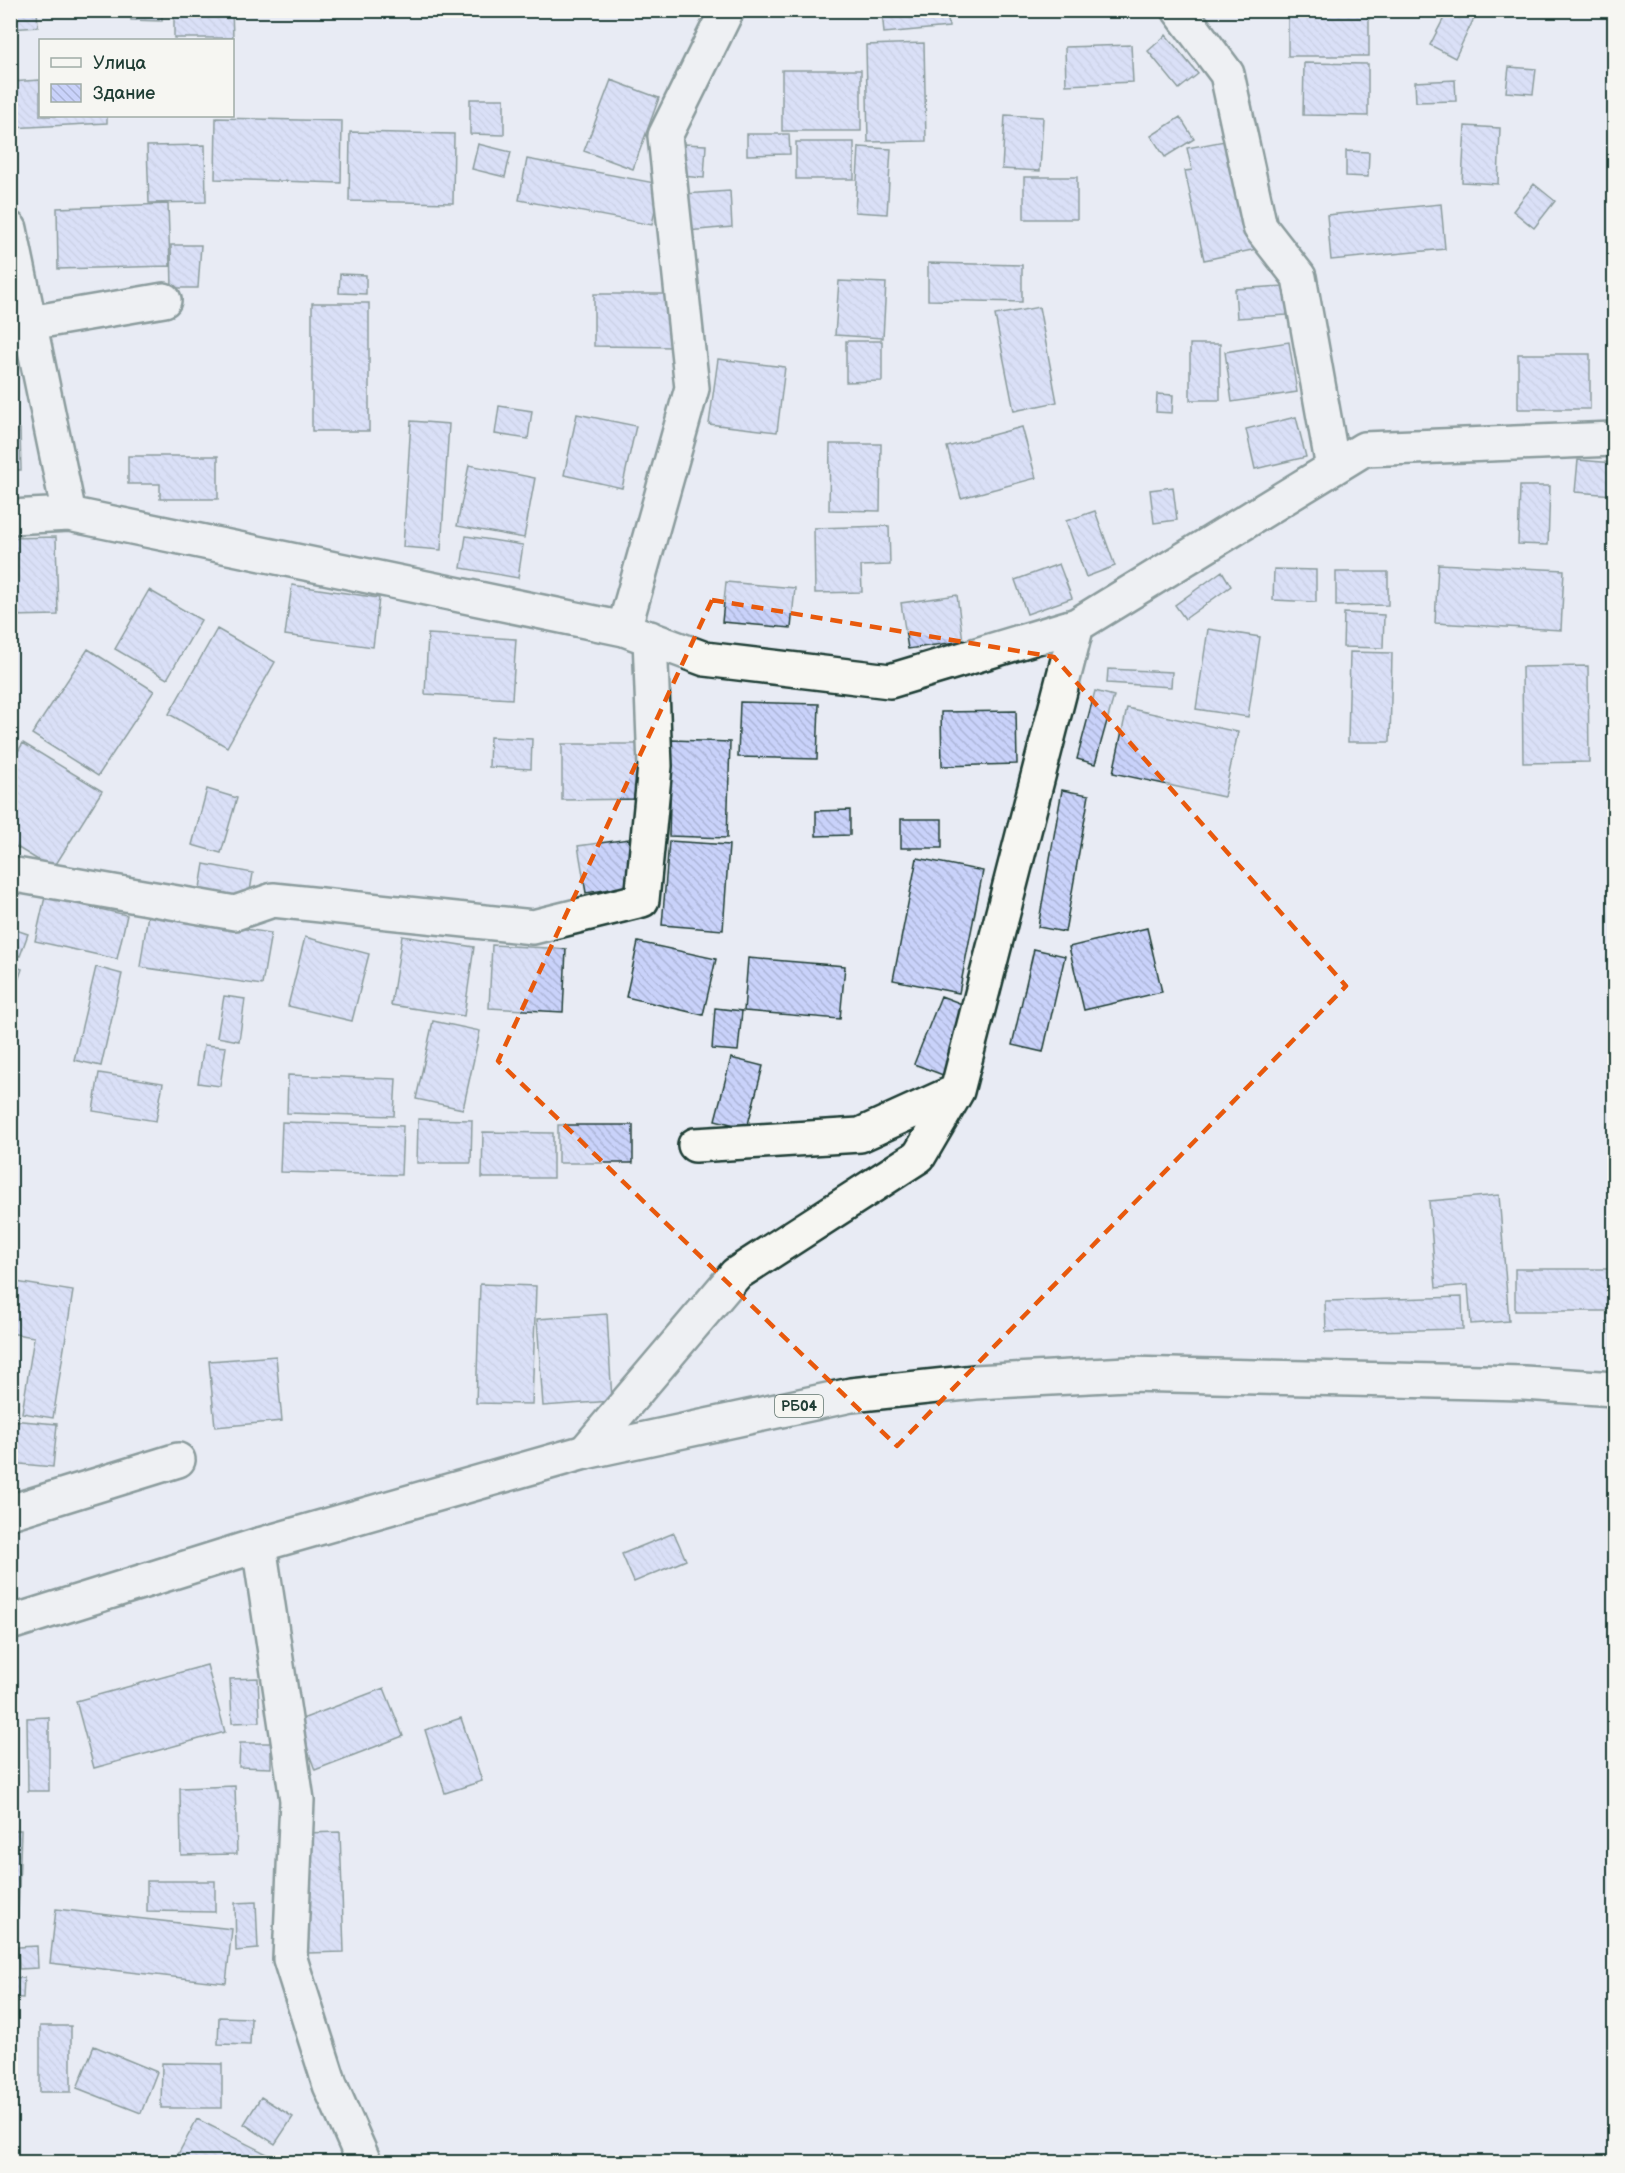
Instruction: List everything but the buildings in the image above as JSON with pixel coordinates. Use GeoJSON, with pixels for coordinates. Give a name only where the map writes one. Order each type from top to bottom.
{"type":"FeatureCollection","features":[{"type":"Feature","properties":{"kind":"street"},"geometry":{"type":"LineString","coordinates":[[10,874],[235,914],[273,900],[533,927],[642,900],[655,766],[637,634],[692,388],[665,136],[727,10]]}},
{"type":"Feature","properties":{"kind":"street"},"geometry":{"type":"LineString","coordinates":[[1179,10],[1227,74],[1260,227],[1299,277],[1333,468]]}},
{"type":"Feature","properties":{"kind":"street"},"geometry":{"type":"LineString","coordinates":[[10,229],[69,514]]}},
{"type":"Feature","properties":{"kind":"street"},"geometry":{"type":"LineString","coordinates":[[30,323],[164,300]]}},
{"type":"Feature","properties":{"kind":"street"},"geometry":{"type":"LineString","coordinates":[[10,517],[69,514],[637,634],[705,658],[890,681],[1077,625],[1364,449],[1614,439]]}},
{"type":"Feature","properties":{"kind":"street"},"geometry":{"type":"LineString","coordinates":[[585,1452],[736,1274],[919,1156],[957,1091],[1077,625]]}},
{"type":"Feature","properties":{"kind":"street"},"geometry":{"type":"LineString","coordinates":[[694,1144],[860,1135],[957,1091]]}},
{"type":"Feature","properties":{"kind":"street","name":"РБ04"},"geometry":{"type":"LineString","coordinates":[[10,1623],[259,1545],[585,1452],[851,1395],[975,1382],[1127,1374],[1524,1383],[1614,1389]]}},
{"type":"Feature","properties":{"kind":"street"},"geometry":{"type":"LineString","coordinates":[[10,1512],[178,1460]]}},
{"type":"Feature","properties":{"kind":"street"},"geometry":{"type":"LineString","coordinates":[[259,1545],[297,1800],[290,1959],[330,2085],[364,2163]]}},
{"type":"Feature","properties":{"kind":"highlighted area"},"geometry":{"type":"Polygon","coordinates":[[[712,600],[1054,657],[1346,986],[897,1446],[498,1061],[712,600]]]}}]}
